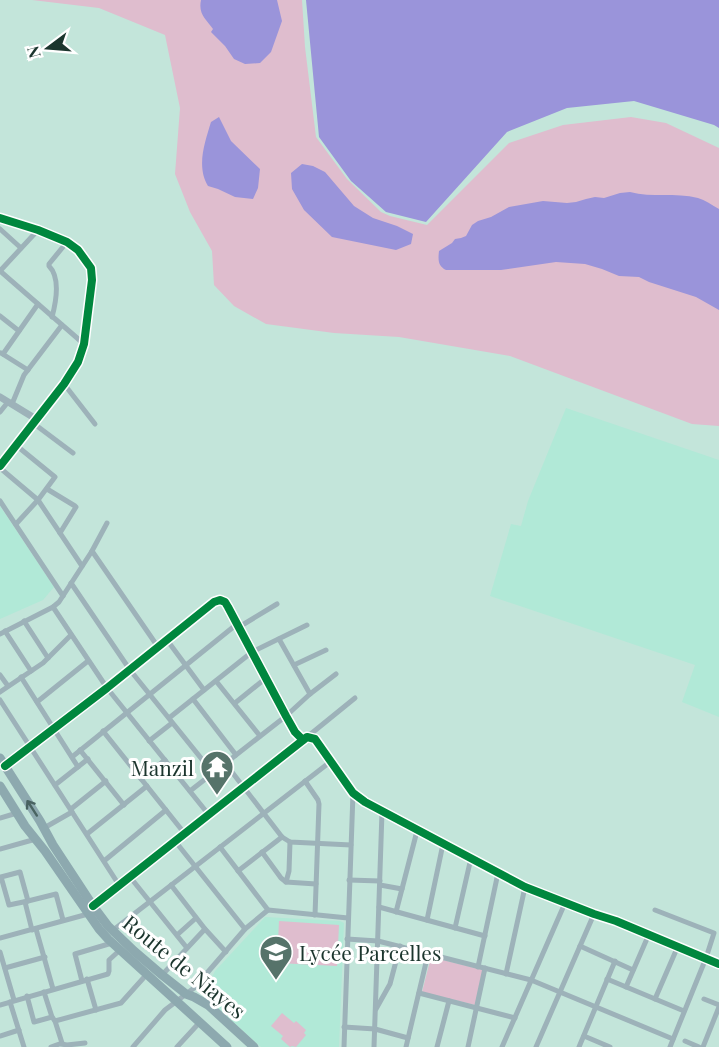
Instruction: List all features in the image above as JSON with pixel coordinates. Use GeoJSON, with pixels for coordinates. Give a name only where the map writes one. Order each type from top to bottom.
{"type":"FeatureCollection","features":[{"type":"Feature","properties":{"kind":"main road","name":"Route de Niayes"},"geometry":{"type":"LineString","coordinates":[[2,762],[44,828],[91,910],[99,929],[227,1047]]}},
{"type":"Feature","properties":{"kind":"main road","name":"Route de Niayes"},"geometry":{"type":"LineString","coordinates":[[0,786],[25,826],[91,910],[162,975],[186,994],[201,1000],[254,1047]]}},
{"type":"Feature","properties":{"kind":"street"},"geometry":{"type":"LineString","coordinates":[[0,218],[67,242],[78,250],[91,268],[91,291],[84,344],[78,362],[64,384],[0,467],[38,500],[82,566]]}},
{"type":"Feature","properties":{"kind":"street"},"geometry":{"type":"LineString","coordinates":[[8,221],[0,229],[21,248]]}},
{"type":"Feature","properties":{"kind":"street"},"geometry":{"type":"LineString","coordinates":[[38,230],[0,271],[84,344]]}},
{"type":"Feature","properties":{"kind":"street"},"geometry":{"type":"LineString","coordinates":[[52,317],[55,306],[56,279],[49,264],[67,242]]}},
{"type":"Feature","properties":{"kind":"street"},"geometry":{"type":"LineString","coordinates":[[28,370],[2,354],[38,304]]}},
{"type":"Feature","properties":{"kind":"street"},"geometry":{"type":"LineString","coordinates":[[0,316],[19,331]]}},
{"type":"Feature","properties":{"kind":"street"},"geometry":{"type":"LineString","coordinates":[[0,412],[10,403],[28,370],[62,325]]}},
{"type":"Feature","properties":{"kind":"street"},"geometry":{"type":"LineString","coordinates":[[64,384],[95,424]]}},
{"type":"Feature","properties":{"kind":"street"},"geometry":{"type":"LineString","coordinates":[[0,397],[35,421],[73,453]]}},
{"type":"Feature","properties":{"kind":"street"},"geometry":{"type":"LineString","coordinates":[[16,446],[55,477],[16,524]]}},
{"type":"Feature","properties":{"kind":"street"},"geometry":{"type":"LineString","coordinates":[[47,489],[76,507],[60,533]]}},
{"type":"Feature","properties":{"kind":"street"},"geometry":{"type":"LineString","coordinates":[[0,501],[63,596]]}},
{"type":"Feature","properties":{"kind":"street"},"geometry":{"type":"LineString","coordinates":[[32,671],[3,632],[59,602],[107,524]]}},
{"type":"Feature","properties":{"kind":"street"},"geometry":{"type":"LineString","coordinates":[[92,551],[158,647]]}},
{"type":"Feature","properties":{"kind":"street"},"geometry":{"type":"LineString","coordinates":[[71,583],[130,670],[213,773]]}},
{"type":"Feature","properties":{"kind":"street"},"geometry":{"type":"LineString","coordinates":[[2,762],[30,746],[107,688],[217,600],[225,602],[295,732],[305,739]]}},
{"type":"Feature","properties":{"kind":"street"},"geometry":{"type":"LineString","coordinates":[[72,757],[238,625],[277,604]]}},
{"type":"Feature","properties":{"kind":"street"},"geometry":{"type":"LineString","coordinates":[[53,607],[107,688],[209,815]]}},
{"type":"Feature","properties":{"kind":"street"},"geometry":{"type":"LineString","coordinates":[[24,621],[48,658]]}},
{"type":"Feature","properties":{"kind":"street"},"geometry":{"type":"LineString","coordinates":[[149,741],[193,699],[252,652],[307,625]]}},
{"type":"Feature","properties":{"kind":"street"},"geometry":{"type":"LineString","coordinates":[[0,692],[32,671],[71,635]]}},
{"type":"Feature","properties":{"kind":"street"},"geometry":{"type":"LineString","coordinates":[[279,639],[310,694]]}},
{"type":"Feature","properties":{"kind":"street"},"geometry":{"type":"LineString","coordinates":[[167,640],[204,690]]}},
{"type":"Feature","properties":{"kind":"street"},"geometry":{"type":"LineString","coordinates":[[294,665],[326,650]]}},
{"type":"Feature","properties":{"kind":"street"},"geometry":{"type":"LineString","coordinates":[[37,702],[88,661]]}},
{"type":"Feature","properties":{"kind":"street"},"geometry":{"type":"LineString","coordinates":[[190,791],[336,674]]}},
{"type":"Feature","properties":{"kind":"street"},"geometry":{"type":"LineString","coordinates":[[0,675],[8,686]]}},
{"type":"Feature","properties":{"kind":"street"},"geometry":{"type":"LineString","coordinates":[[21,678],[78,767]]}},
{"type":"Feature","properties":{"kind":"street"},"geometry":{"type":"LineString","coordinates":[[234,704],[266,678]]}},
{"type":"Feature","properties":{"kind":"street"},"geometry":{"type":"LineString","coordinates":[[216,681],[260,736]]}},
{"type":"Feature","properties":{"kind":"street"},"geometry":{"type":"LineString","coordinates":[[0,938],[91,910],[119,885],[355,698]]}},
{"type":"Feature","properties":{"kind":"street"},"geometry":{"type":"LineString","coordinates":[[193,699],[236,755]]}},
{"type":"Feature","properties":{"kind":"street"},"geometry":{"type":"LineString","coordinates":[[0,700],[119,885]]}},
{"type":"Feature","properties":{"kind":"street"},"geometry":{"type":"LineString","coordinates":[[104,731],[185,834]]}},
{"type":"Feature","properties":{"kind":"street"},"geometry":{"type":"LineString","coordinates":[[305,739],[311,737],[315,739],[352,793],[382,812],[525,887],[649,934],[719,964]]}},
{"type":"Feature","properties":{"kind":"street"},"geometry":{"type":"LineString","coordinates":[[80,750],[124,804]]}},
{"type":"Feature","properties":{"kind":"street"},"geometry":{"type":"LineString","coordinates":[[55,785],[88,759]]}},
{"type":"Feature","properties":{"kind":"street"},"geometry":{"type":"LineString","coordinates":[[141,779],[165,760]]}},
{"type":"Feature","properties":{"kind":"street"},"geometry":{"type":"LineString","coordinates":[[112,931],[330,762]]}},
{"type":"Feature","properties":{"kind":"street"},"geometry":{"type":"LineString","coordinates":[[225,763],[282,837],[290,842],[351,845]]}},
{"type":"Feature","properties":{"kind":"street"},"geometry":{"type":"LineString","coordinates":[[44,828],[71,811],[106,781]]}},
{"type":"Feature","properties":{"kind":"street"},"geometry":{"type":"LineString","coordinates":[[305,781],[319,802],[315,915]]}},
{"type":"Feature","properties":{"kind":"street"},"geometry":{"type":"LineString","coordinates":[[87,834],[147,786]]}},
{"type":"Feature","properties":{"kind":"street"},"geometry":{"type":"LineString","coordinates":[[344,1047],[352,793]]}},
{"type":"Feature","properties":{"kind":"street"},"geometry":{"type":"LineString","coordinates":[[104,861],[166,810]]}},
{"type":"Feature","properties":{"kind":"street"},"geometry":{"type":"LineString","coordinates":[[374,1047],[382,812]]}},
{"type":"Feature","properties":{"kind":"street"},"geometry":{"type":"LineString","coordinates":[[0,818],[17,813]]}},
{"type":"Feature","properties":{"kind":"street"},"geometry":{"type":"LineString","coordinates":[[396,912],[417,831]]}},
{"type":"Feature","properties":{"kind":"street"},"geometry":{"type":"LineString","coordinates":[[238,871],[282,837]]}},
{"type":"Feature","properties":{"kind":"street"},"geometry":{"type":"LineString","coordinates":[[0,849],[36,839]]}},
{"type":"Feature","properties":{"kind":"street"},"geometry":{"type":"LineString","coordinates":[[175,841],[245,929]]}},
{"type":"Feature","properties":{"kind":"street"},"geometry":{"type":"LineString","coordinates":[[286,882],[289,872],[290,842]]}},
{"type":"Feature","properties":{"kind":"street"},"geometry":{"type":"LineString","coordinates":[[427,920],[443,844]]}},
{"type":"Feature","properties":{"kind":"street"},"geometry":{"type":"LineString","coordinates":[[220,847],[268,910]]}},
{"type":"Feature","properties":{"kind":"street"},"geometry":{"type":"LineString","coordinates":[[262,852],[286,882],[316,884]]}},
{"type":"Feature","properties":{"kind":"street"},"geometry":{"type":"LineString","coordinates":[[455,928],[471,858]]}},
{"type":"Feature","properties":{"kind":"street"},"geometry":{"type":"LineString","coordinates":[[54,989],[34,929],[26,901],[20,872],[1,877],[9,905],[26,901],[56,894],[63,920]]}},
{"type":"Feature","properties":{"kind":"street"},"geometry":{"type":"LineString","coordinates":[[478,967],[498,873]]}},
{"type":"Feature","properties":{"kind":"street"},"geometry":{"type":"LineString","coordinates":[[130,877],[187,948]]}},
{"type":"Feature","properties":{"kind":"street"},"geometry":{"type":"LineString","coordinates":[[350,880],[380,883],[402,889]]}},
{"type":"Feature","properties":{"kind":"street"},"geometry":{"type":"LineString","coordinates":[[171,885],[205,930],[226,952]]}},
{"type":"Feature","properties":{"kind":"street"},"geometry":{"type":"LineString","coordinates":[[506,974],[525,887]]}},
{"type":"Feature","properties":{"kind":"street"},"geometry":{"type":"LineString","coordinates":[[502,1047],[565,903]]}},
{"type":"Feature","properties":{"kind":"street"},"geometry":{"type":"LineString","coordinates":[[379,907],[485,936]]}},
{"type":"Feature","properties":{"kind":"street"},"geometry":{"type":"LineString","coordinates":[[133,1047],[165,1010],[186,994],[245,929],[268,910],[348,918]]}},
{"type":"Feature","properties":{"kind":"street"},"geometry":{"type":"LineString","coordinates":[[655,910],[717,932],[670,1047]]}},
{"type":"Feature","properties":{"kind":"street"},"geometry":{"type":"LineString","coordinates":[[544,1047],[537,1046],[594,914]]}},
{"type":"Feature","properties":{"kind":"street"},"geometry":{"type":"LineString","coordinates":[[177,935],[196,918]]}},
{"type":"Feature","properties":{"kind":"street"},"geometry":{"type":"LineString","coordinates":[[162,975],[205,930]]}},
{"type":"Feature","properties":{"kind":"street"},"geometry":{"type":"LineString","coordinates":[[626,987],[649,934]]}},
{"type":"Feature","properties":{"kind":"street"},"geometry":{"type":"LineString","coordinates":[[347,939],[378,941],[531,980],[673,1039]]}},
{"type":"Feature","properties":{"kind":"street"},"geometry":{"type":"LineString","coordinates":[[96,1010],[75,954],[116,946]]}},
{"type":"Feature","properties":{"kind":"street"},"geometry":{"type":"LineString","coordinates":[[0,1005],[108,974],[109,960],[116,946]]}},
{"type":"Feature","properties":{"kind":"street"},"geometry":{"type":"LineString","coordinates":[[375,1011],[391,982],[400,946]]}},
{"type":"Feature","properties":{"kind":"street"},"geometry":{"type":"LineString","coordinates":[[580,946],[633,970]]}},
{"type":"Feature","properties":{"kind":"street"},"geometry":{"type":"LineString","coordinates":[[655,999],[678,946]]}},
{"type":"Feature","properties":{"kind":"street"},"geometry":{"type":"LineString","coordinates":[[0,952],[24,1047]]}},
{"type":"Feature","properties":{"kind":"street"},"geometry":{"type":"LineString","coordinates":[[406,1047],[428,954]]}},
{"type":"Feature","properties":{"kind":"street"},"geometry":{"type":"LineString","coordinates":[[5,968],[45,957]]}},
{"type":"Feature","properties":{"kind":"street"},"geometry":{"type":"LineString","coordinates":[[579,1047],[615,961]]}},
{"type":"Feature","properties":{"kind":"street"},"geometry":{"type":"LineString","coordinates":[[468,1047],[485,968]]}},
{"type":"Feature","properties":{"kind":"street"},"geometry":{"type":"LineString","coordinates":[[27,996],[34,1022],[54,1019],[121,1003],[147,974]]}},
{"type":"Feature","properties":{"kind":"street"},"geometry":{"type":"LineString","coordinates":[[0,977],[7,976]]}},
{"type":"Feature","properties":{"kind":"street"},"geometry":{"type":"LineString","coordinates":[[608,979],[684,1011]]}},
{"type":"Feature","properties":{"kind":"street"},"geometry":{"type":"LineString","coordinates":[[44,992],[61,1044]]}},
{"type":"Feature","properties":{"kind":"street"},"geometry":{"type":"LineString","coordinates":[[419,993],[514,1018]]}},
{"type":"Feature","properties":{"kind":"street"},"geometry":{"type":"LineString","coordinates":[[685,1041],[701,1047],[719,1006],[704,999]]}},
{"type":"Feature","properties":{"kind":"street"},"geometry":{"type":"LineString","coordinates":[[437,1047],[449,1001]]}},
{"type":"Feature","properties":{"kind":"street"},"geometry":{"type":"LineString","coordinates":[[177,1047],[200,1022]]}},
{"type":"Feature","properties":{"kind":"street"},"geometry":{"type":"LineString","coordinates":[[344,1026],[375,1029],[408,1038]]}},
{"type":"Feature","properties":{"kind":"street"},"geometry":{"type":"LineString","coordinates":[[0,1036],[19,1030]]}},
{"type":"Feature","properties":{"kind":"street"},"geometry":{"type":"LineString","coordinates":[[584,1036],[610,1047]]}},
{"type":"Feature","properties":{"kind":"street"},"geometry":{"type":"LineString","coordinates":[[51,1047],[61,1044],[85,1043]]}},
{"type":"Feature","properties":{"kind":"shaded area"},"geometry":{"type":"Polygon","coordinates":[[[32,0],[302,0],[316,137],[347,179],[381,212],[427,225],[509,143],[563,125],[631,117],[666,123],[719,148],[719,426],[692,424],[510,356],[399,337],[334,333],[266,324],[234,306],[214,285],[212,251],[190,212],[175,174],[180,108],[165,35],[99,8],[32,0]]]}},
{"type":"Feature","properties":{"kind":"shaded area"},"geometry":{"type":"Polygon","coordinates":[[[201,0],[277,0],[282,21],[271,52],[260,63],[245,64],[234,59],[211,32],[213,29],[202,13],[201,0]]]}},
{"type":"Feature","properties":{"kind":"shaded area"},"geometry":{"type":"Polygon","coordinates":[[[306,0],[719,0],[719,128],[634,101],[567,108],[507,132],[426,222],[386,212],[351,181],[319,137],[306,0]]]}},
{"type":"Feature","properties":{"kind":"shaded area"},"geometry":{"type":"Polygon","coordinates":[[[219,117],[231,141],[260,169],[258,188],[253,199],[235,197],[208,186],[204,178],[202,162],[204,146],[211,122],[219,117]]]}},
{"type":"Feature","properties":{"kind":"shaded area"},"geometry":{"type":"Polygon","coordinates":[[[302,164],[325,172],[354,206],[373,218],[413,234],[411,244],[396,250],[332,237],[304,210],[292,189],[291,173],[302,164]]]}},
{"type":"Feature","properties":{"kind":"shaded area"},"geometry":{"type":"Polygon","coordinates":[[[630,192],[647,195],[689,196],[703,200],[719,209],[719,310],[696,297],[639,277],[619,276],[585,264],[556,262],[501,270],[446,270],[439,262],[439,251],[455,239],[466,236],[472,225],[509,207],[543,201],[576,202],[630,192]]]}},
{"type":"Feature","properties":{"kind":"shaded area"},"geometry":{"type":"Polygon","coordinates":[[[566,408],[719,460],[719,717],[682,702],[695,665],[490,596],[511,524],[521,526],[528,501],[566,408]]]}},
{"type":"Feature","properties":{"kind":"shaded area"},"geometry":{"type":"Polygon","coordinates":[[[0,506],[54,587],[43,600],[0,619],[0,506]]]}},
{"type":"Feature","properties":{"kind":"shaded area","name":"Lycée Parcelles"},"geometry":{"type":"Polygon","coordinates":[[[265,917],[344,923],[339,1047],[261,1047],[206,997],[205,992],[215,971],[265,917]]]}},
{"type":"Feature","properties":{"kind":"shaded area"},"geometry":{"type":"Polygon","coordinates":[[[279,921],[339,925],[337,966],[277,963],[279,921]]]}},
{"type":"Feature","properties":{"kind":"shaded area"},"geometry":{"type":"Polygon","coordinates":[[[431,957],[483,970],[475,1005],[422,992],[431,957]]]}},
{"type":"Feature","properties":{"kind":"shaded area"},"geometry":{"type":"Polygon","coordinates":[[[282,1013],[306,1030],[304,1033],[306,1035],[296,1047],[290,1047],[281,1039],[283,1036],[271,1026],[282,1013]]]}},
{"type":"Feature","properties":{"kind":"cycle path"},"geometry":{"type":"LineString","coordinates":[[0,218],[67,242],[78,250],[91,268],[92,280],[84,344],[78,362],[64,384],[0,466]]}},
{"type":"Feature","properties":{"kind":"cycle path"},"geometry":{"type":"LineString","coordinates":[[5,766],[214,602],[220,600],[228,607],[295,732],[303,740]]}},
{"type":"Feature","properties":{"kind":"cycle path"},"geometry":{"type":"LineString","coordinates":[[93,906],[307,737],[315,739],[353,793],[365,802],[525,887],[616,921],[719,964]]}},
{"type":"Feature","properties":{"kind":"place","name":"Manzil"},"geometry":{"type":"Point","coordinates":[217,796]}},
{"type":"Feature","properties":{"kind":"place","name":"Lycée Parcelles"},"geometry":{"type":"Point","coordinates":[276,981]}}]}
